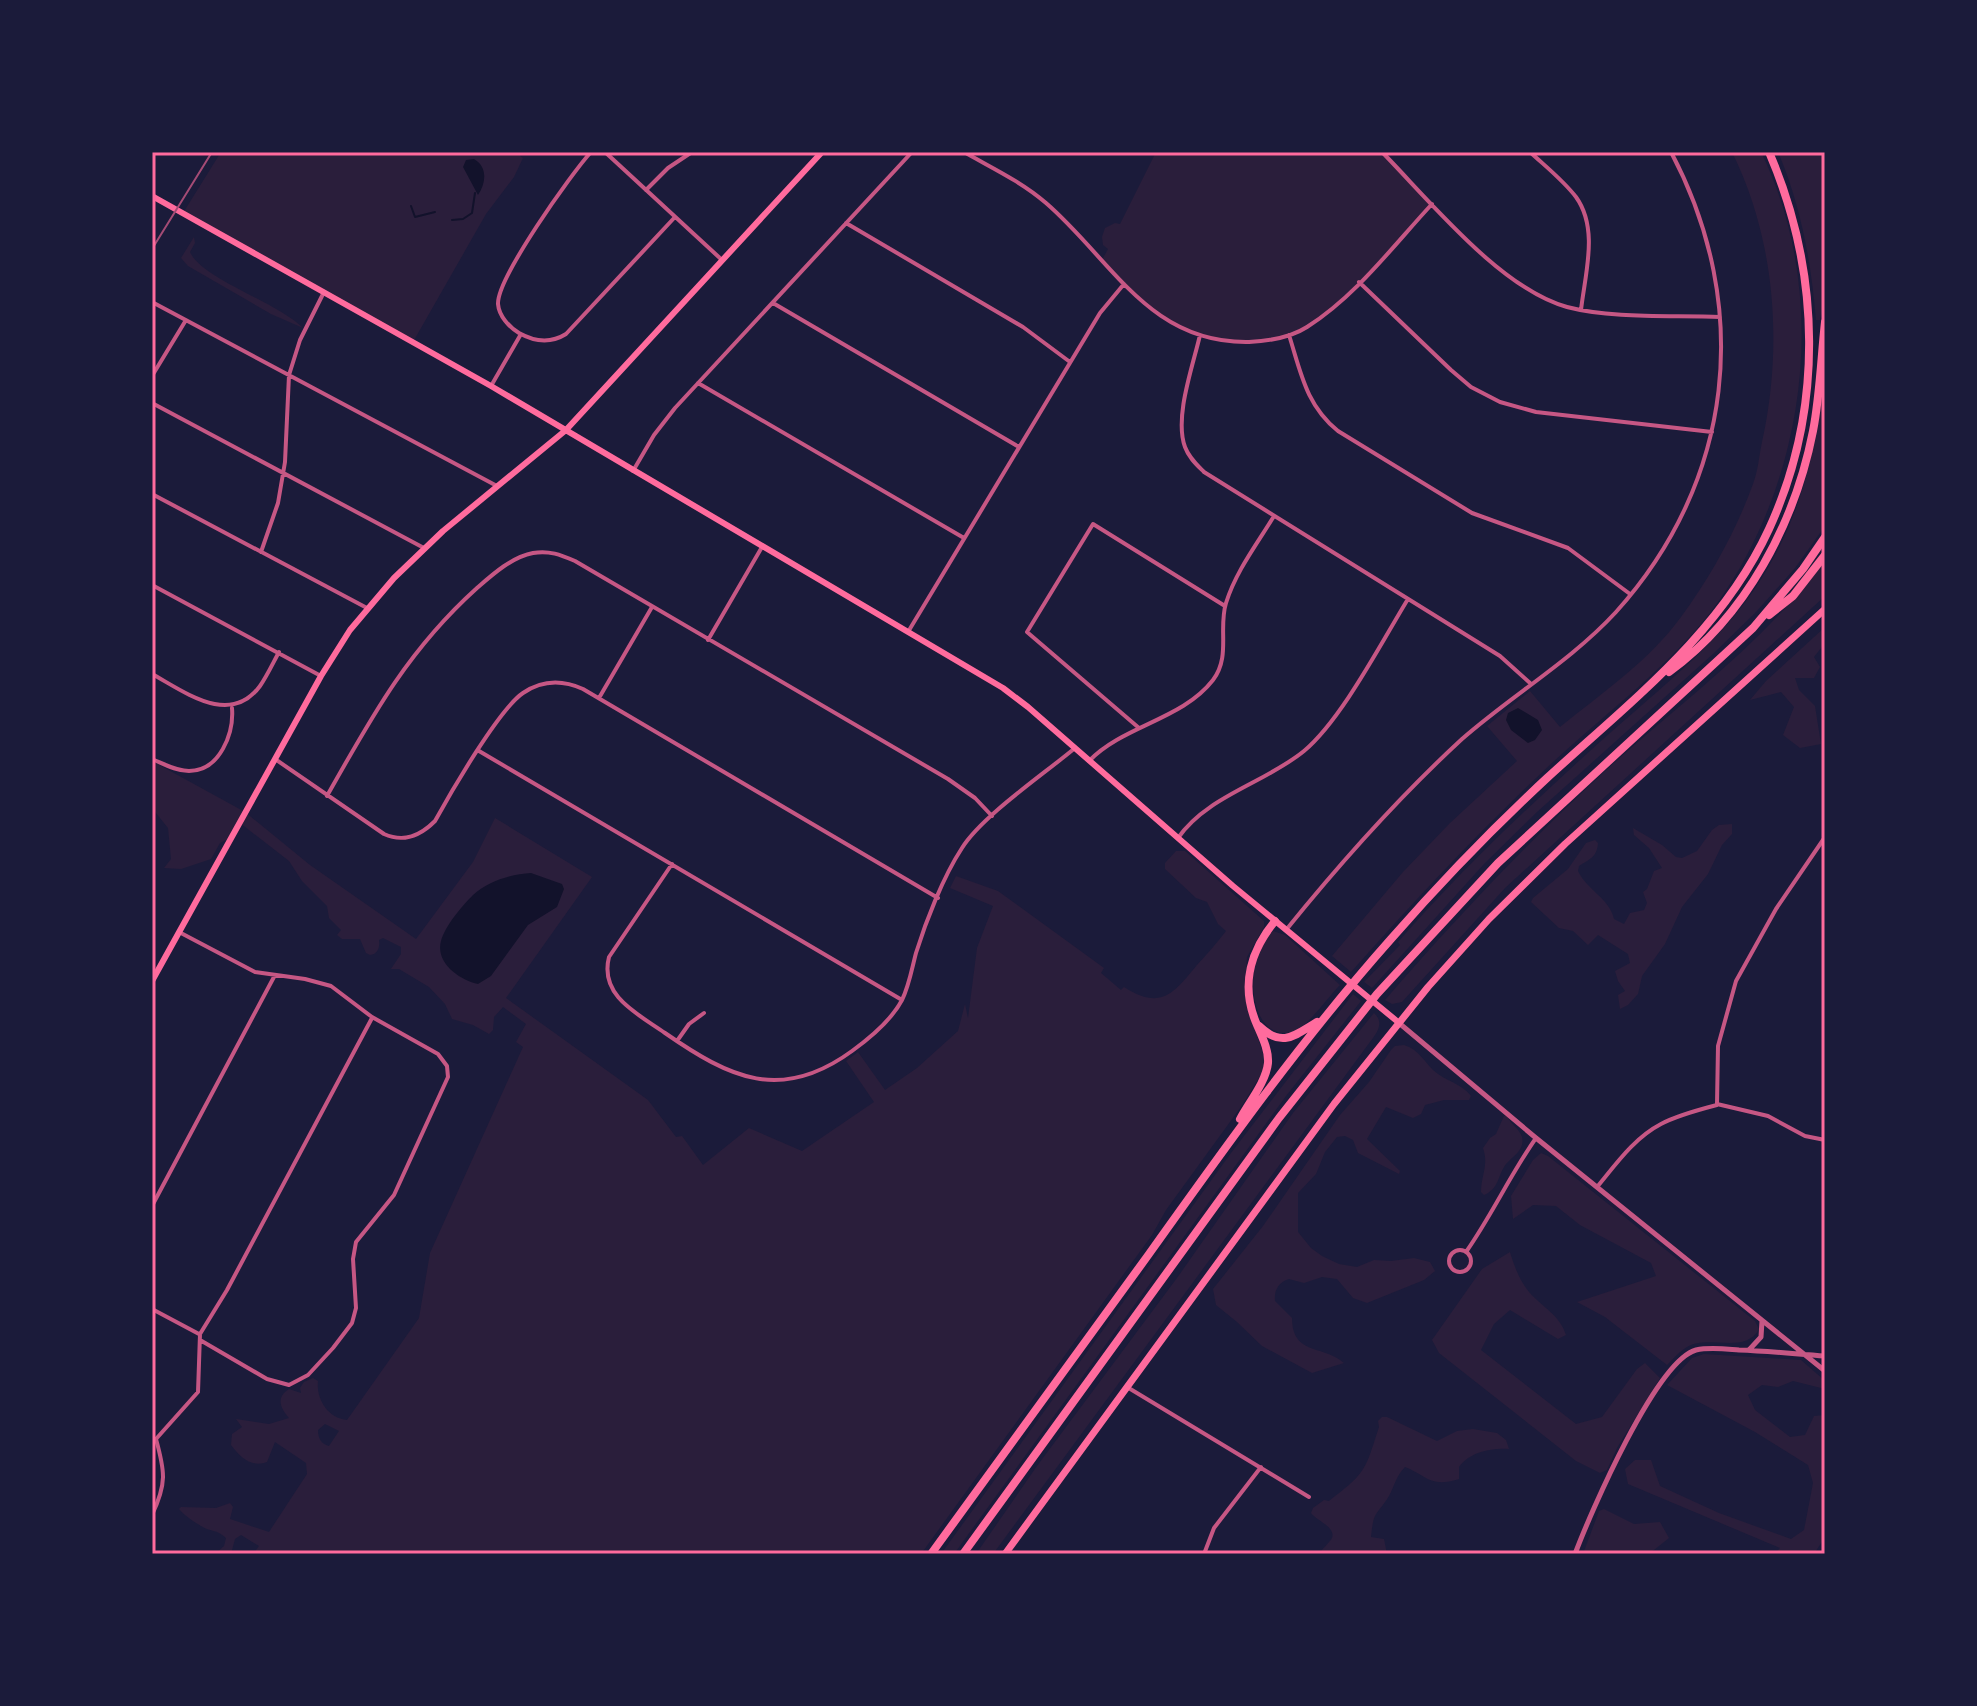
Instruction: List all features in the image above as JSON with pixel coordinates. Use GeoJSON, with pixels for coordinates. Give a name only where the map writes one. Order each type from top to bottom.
{"type":"FeatureCollection","features":[{"type":"Feature","properties":{"kind":"highway"},"geometry":{"type":"LineString","coordinates":[[931,1554],[1324,1017],[1423,903],[1495,828],[1697,639],[1740,581],[1778,509],[1798,447],[1809,373],[1808,301],[1797,234],[1769,152]]}},
{"type":"Feature","properties":{"kind":"highway"},"geometry":{"type":"LineString","coordinates":[[1646,689],[1690,658],[1720,626],[1754,579],[1777,539],[1795,495],[1812,433],[1825,322]]}},
{"type":"Feature","properties":{"kind":"highway"},"geometry":{"type":"LineString","coordinates":[[1753,628],[1803,569],[1825,537]]}},
{"type":"Feature","properties":{"kind":"highway"},"geometry":{"type":"LineString","coordinates":[[963,1554],[1279,1118],[1386,984],[1536,825],[1753,628],[1793,596],[1825,555]]}},
{"type":"Feature","properties":{"kind":"highway"},"geometry":{"type":"LineString","coordinates":[[1230,1142],[1267,1067],[1267,1052],[1249,998],[1249,973],[1256,948],[1275,921]]}},
{"type":"Feature","properties":{"kind":"highway"},"geometry":{"type":"LineString","coordinates":[[1257,1025],[1273,1037],[1286,1038],[1324,1017]]}},
{"type":"Feature","properties":{"kind":"main road"},"geometry":{"type":"LineString","coordinates":[[152,981],[321,676],[367,608],[424,548],[566,430],[822,152]]}},
{"type":"Feature","properties":{"kind":"main road"},"geometry":{"type":"LineString","coordinates":[[152,196],[491,386],[1003,688],[1398,1022]]}},
{"type":"Feature","properties":{"kind":"main road"},"geometry":{"type":"LineString","coordinates":[[1005,1554],[1334,1104],[1398,1022],[1489,919],[1565,844],[1825,609]]}},
{"type":"Feature","properties":{"kind":"street"},"geometry":{"type":"LineString","coordinates":[[591,152],[562,188],[500,289],[498,303],[502,316],[521,334],[544,341],[566,334],[675,217]]}},
{"type":"Feature","properties":{"kind":"street"},"geometry":{"type":"LineString","coordinates":[[605,152],[722,260]]}},
{"type":"Feature","properties":{"kind":"street"},"geometry":{"type":"LineString","coordinates":[[646,190],[668,168],[692,152]]}},
{"type":"Feature","properties":{"kind":"street"},"geometry":{"type":"LineString","coordinates":[[633,471],[663,423],[912,152]]}},
{"type":"Feature","properties":{"kind":"street"},"geometry":{"type":"LineString","coordinates":[[964,152],[1036,195],[1157,315],[1182,329],[1236,342],[1262,341],[1289,335],[1320,318],[1359,282],[1432,204]]}},
{"type":"Feature","properties":{"kind":"street"},"geometry":{"type":"LineString","coordinates":[[1530,152],[1566,185],[1578,200],[1586,218],[1589,240],[1581,310]]}},
{"type":"Feature","properties":{"kind":"street"},"geometry":{"type":"LineString","coordinates":[[1286,930],[1397,801],[1463,739],[1596,631],[1654,564],[1682,516],[1700,474],[1712,432],[1721,372],[1720,317],[1709,242],[1671,152]]}},
{"type":"Feature","properties":{"kind":"street"},"geometry":{"type":"LineString","coordinates":[[1385,153],[1432,204],[1518,285],[1553,303],[1581,310],[1720,317]]}},
{"type":"Feature","properties":{"kind":"street"},"geometry":{"type":"LineString","coordinates":[[846,223],[1023,327],[1070,362]]}},
{"type":"Feature","properties":{"kind":"street"},"geometry":{"type":"LineString","coordinates":[[1359,282],[1451,370],[1471,387],[1500,402],[1536,412],[1712,432]]}},
{"type":"Feature","properties":{"kind":"street"},"geometry":{"type":"LineString","coordinates":[[908,632],[1100,313],[1124,284]]}},
{"type":"Feature","properties":{"kind":"street"},"geometry":{"type":"LineString","coordinates":[[261,552],[278,503],[283,473],[289,375],[300,340],[324,292]]}},
{"type":"Feature","properties":{"kind":"street"},"geometry":{"type":"LineString","coordinates":[[152,302],[499,487]]}},
{"type":"Feature","properties":{"kind":"street"},"geometry":{"type":"LineString","coordinates":[[773,303],[1019,447]]}},
{"type":"Feature","properties":{"kind":"street"},"geometry":{"type":"LineString","coordinates":[[152,376],[186,320]]}},
{"type":"Feature","properties":{"kind":"street"},"geometry":{"type":"LineString","coordinates":[[491,386],[521,334]]}},
{"type":"Feature","properties":{"kind":"street"},"geometry":{"type":"LineString","coordinates":[[1200,335],[1182,419],[1186,450],[1204,472],[1500,656],[1530,683]]}},
{"type":"Feature","properties":{"kind":"street"},"geometry":{"type":"LineString","coordinates":[[1289,335],[1310,400],[1338,431],[1472,513],[1568,548],[1630,594]]}},
{"type":"Feature","properties":{"kind":"street"},"geometry":{"type":"LineString","coordinates":[[698,383],[964,538]]}},
{"type":"Feature","properties":{"kind":"street"},"geometry":{"type":"LineString","coordinates":[[152,403],[424,548]]}},
{"type":"Feature","properties":{"kind":"street"},"geometry":{"type":"LineString","coordinates":[[152,494],[367,608]]}},
{"type":"Feature","properties":{"kind":"street"},"geometry":{"type":"LineString","coordinates":[[1089,761],[1111,741],[1187,703],[1214,679],[1224,652],[1225,606],[1239,573],[1274,516]]}},
{"type":"Feature","properties":{"kind":"street"},"geometry":{"type":"LineString","coordinates":[[1139,728],[1027,632],[1093,524],[1225,606]]}},
{"type":"Feature","properties":{"kind":"street"},"geometry":{"type":"LineString","coordinates":[[708,640],[762,547]]}},
{"type":"Feature","properties":{"kind":"street"},"geometry":{"type":"LineString","coordinates":[[327,796],[378,705],[414,653],[462,602],[514,560],[534,552],[557,553],[652,607],[948,779],[975,798],[992,816]]}},
{"type":"Feature","properties":{"kind":"street"},"geometry":{"type":"LineString","coordinates":[[152,585],[321,676]]}},
{"type":"Feature","properties":{"kind":"street"},"geometry":{"type":"LineString","coordinates":[[1178,838],[1203,812],[1291,761],[1317,739],[1335,717],[1408,599]]}},
{"type":"Feature","properties":{"kind":"street"},"geometry":{"type":"LineString","coordinates":[[599,699],[652,607]]}},
{"type":"Feature","properties":{"kind":"street"},"geometry":{"type":"LineString","coordinates":[[152,674],[205,702],[232,707],[254,693],[279,652]]}},
{"type":"Feature","properties":{"kind":"street"},"geometry":{"type":"LineString","coordinates":[[275,759],[384,834],[397,838],[413,837],[424,832],[435,821],[515,700],[533,687],[552,682],[566,683],[599,699],[938,898]]}},
{"type":"Feature","properties":{"kind":"street"},"geometry":{"type":"LineString","coordinates":[[152,759],[184,771],[207,767],[227,741],[233,722],[232,707]]}},
{"type":"Feature","properties":{"kind":"street"},"geometry":{"type":"LineString","coordinates":[[672,864],[609,957],[607,971],[611,990],[618,999],[697,1055],[744,1075],[794,1080],[821,1071],[877,1031],[902,1000],[917,950],[964,844],[992,816],[1075,748]]}},
{"type":"Feature","properties":{"kind":"street"},"geometry":{"type":"LineString","coordinates":[[479,751],[902,1000]]}},
{"type":"Feature","properties":{"kind":"street"},"geometry":{"type":"LineString","coordinates":[[1717,1104],[1718,1046],[1736,981],[1776,909],[1825,837]]}},
{"type":"Feature","properties":{"kind":"street"},"geometry":{"type":"LineString","coordinates":[[152,1309],[267,1379],[289,1385],[308,1375],[352,1323],[356,1308],[353,1259],[356,1242],[394,1195],[448,1077],[447,1066],[438,1054],[372,1017],[331,986],[248,969],[179,932]]}},
{"type":"Feature","properties":{"kind":"street"},"geometry":{"type":"LineString","coordinates":[[152,1206],[276,975]]}},
{"type":"Feature","properties":{"kind":"street"},"geometry":{"type":"LineString","coordinates":[[677,1041],[689,1024],[704,1013]]}},
{"type":"Feature","properties":{"kind":"street"},"geometry":{"type":"LineString","coordinates":[[152,1515],[165,1477],[154,1439],[198,1392],[200,1337],[372,1017]]}},
{"type":"Feature","properties":{"kind":"street"},"geometry":{"type":"LineString","coordinates":[[1398,1022],[1536,1138],[1825,1371]]}},
{"type":"Feature","properties":{"kind":"street"},"geometry":{"type":"LineString","coordinates":[[1597,1187],[1632,1145],[1648,1132],[1673,1119],[1717,1104],[1766,1115],[1805,1136],[1825,1140]]}},
{"type":"Feature","properties":{"kind":"street"},"geometry":{"type":"LineString","coordinates":[[1466,1252],[1536,1138]]}},
{"type":"Feature","properties":{"kind":"street"},"geometry":{"type":"LineString","coordinates":[[1456,1250],[1466,1252],[1470,1266],[1465,1272],[1453,1271],[1448,1263],[1451,1254],[1456,1250]]}},
{"type":"Feature","properties":{"kind":"street"},"geometry":{"type":"LineString","coordinates":[[1749,1350],[1761,1337],[1762,1320]]}},
{"type":"Feature","properties":{"kind":"street"},"geometry":{"type":"LineString","coordinates":[[1575,1554],[1593,1507],[1616,1461],[1669,1373],[1682,1357],[1709,1348],[1825,1356]]}},
{"type":"Feature","properties":{"kind":"street"},"geometry":{"type":"LineString","coordinates":[[1127,1387],[1309,1497]]}},
{"type":"Feature","properties":{"kind":"street"},"geometry":{"type":"LineString","coordinates":[[1204,1554],[1214,1528],[1261,1467]]}},
{"type":"Feature","properties":{"kind":"shaded area"},"geometry":{"type":"Polygon","coordinates":[[[221,152],[522,152],[520,156],[523,158],[514,177],[486,214],[413,342],[183,213],[221,152]]]}},
{"type":"Feature","properties":{"kind":"shaded area"},"geometry":{"type":"Polygon","coordinates":[[[1156,152],[1381,152],[1432,205],[1366,278],[1309,325],[1271,340],[1215,338],[1165,321],[1102,260],[1108,249],[1103,245],[1105,228],[1120,224],[1156,152]]]}},
{"type":"Feature","properties":{"kind":"shaded area"},"geometry":{"type":"Polygon","coordinates":[[[1732,152],[1761,152],[1783,207],[1796,264],[1801,323],[1799,382],[1789,441],[1772,498],[1749,552],[1718,602],[1683,644],[1501,812],[1351,972],[1332,956],[1403,872],[1517,761],[1487,726],[1530,691],[1560,727],[1624,676],[1681,617],[1703,586],[1739,519],[1753,484],[1769,406],[1773,332],[1766,258],[1758,222],[1732,152]]]}},
{"type":"Feature","properties":{"kind":"shaded area"},"geometry":{"type":"Polygon","coordinates":[[[1778,152],[1825,152],[1825,298],[1820,320],[1816,320],[1799,213],[1778,152]]]}},
{"type":"Feature","properties":{"kind":"shaded area"},"geometry":{"type":"Polygon","coordinates":[[[474,159],[482,166],[484,176],[478,195],[463,167],[466,160],[474,159]]]}},
{"type":"Feature","properties":{"kind":"shaded area"},"geometry":{"type":"Polygon","coordinates":[[[194,237],[195,243],[190,252],[197,262],[303,328],[271,314],[188,266],[181,258],[194,237]]]}},
{"type":"Feature","properties":{"kind":"shaded area"},"geometry":{"type":"Polygon","coordinates":[[[1825,368],[1825,526],[1795,568],[1714,653],[1537,812],[1484,864],[1372,988],[1364,982],[1400,945],[1398,942],[1446,889],[1548,789],[1692,660],[1753,592],[1781,543],[1801,495],[1814,445],[1825,368]]]}},
{"type":"Feature","properties":{"kind":"shaded area"},"geometry":{"type":"Polygon","coordinates":[[[1825,560],[1825,596],[1505,888],[1402,1002],[1392,1004],[1385,1000],[1465,911],[1576,798],[1749,645],[1825,560]]]}},
{"type":"Feature","properties":{"kind":"shaded area"},"geometry":{"type":"Polygon","coordinates":[[[1825,627],[1825,643],[1814,657],[1820,667],[1814,678],[1795,678],[1799,690],[1815,706],[1821,744],[1800,748],[1783,735],[1794,707],[1781,692],[1750,700],[1766,681],[1825,627]]]}},
{"type":"Feature","properties":{"kind":"shaded area"},"geometry":{"type":"Polygon","coordinates":[[[1518,708],[1538,720],[1542,730],[1535,740],[1528,743],[1511,730],[1506,720],[1508,713],[1518,708]]]}},
{"type":"Feature","properties":{"kind":"shaded area"},"geometry":{"type":"Polygon","coordinates":[[[152,761],[245,812],[310,865],[416,939],[473,862],[495,818],[592,877],[506,998],[648,1100],[676,1137],[682,1136],[703,1165],[749,1128],[802,1151],[874,1102],[846,1061],[858,1052],[885,1090],[917,1068],[958,1031],[965,1004],[968,1018],[977,948],[993,906],[950,888],[956,876],[998,891],[1104,968],[1101,973],[1121,990],[1124,987],[1148,998],[1157,998],[1174,991],[1226,931],[1218,924],[1207,902],[1196,898],[1165,869],[1165,863],[1176,851],[1185,851],[1264,921],[1264,927],[1247,957],[1245,992],[1265,1068],[1243,1104],[1166,1210],[1152,1235],[921,1554],[253,1554],[259,1546],[241,1535],[235,1539],[231,1554],[215,1554],[224,1546],[226,1538],[192,1520],[179,1509],[181,1507],[216,1508],[230,1503],[233,1507],[230,1519],[269,1532],[307,1474],[306,1463],[275,1442],[267,1462],[256,1464],[242,1457],[231,1445],[232,1434],[242,1427],[236,1419],[269,1424],[289,1418],[282,1407],[282,1396],[289,1389],[301,1393],[304,1382],[313,1378],[318,1381],[324,1406],[334,1415],[347,1420],[419,1318],[430,1253],[523,1047],[516,1042],[526,1024],[503,1007],[494,1017],[493,1030],[489,1034],[452,1019],[445,1004],[429,987],[399,969],[391,969],[401,954],[401,947],[383,938],[379,940],[377,952],[370,955],[360,939],[342,939],[337,935],[341,930],[329,918],[327,906],[302,881],[289,861],[240,823],[230,838],[220,843],[211,859],[181,869],[164,868],[171,859],[168,828],[152,808],[152,761]],[[325,1424],[318,1430],[320,1440],[329,1446],[339,1431],[325,1424]]]}},
{"type":"Feature","properties":{"kind":"shaded area"},"geometry":{"type":"Polygon","coordinates":[[[1732,824],[1732,834],[1722,845],[1708,874],[1682,907],[1665,944],[1642,976],[1638,994],[1620,1009],[1618,995],[1625,991],[1615,971],[1630,963],[1628,954],[1598,935],[1588,945],[1573,931],[1559,928],[1531,902],[1533,898],[1568,869],[1586,843],[1595,840],[1598,843],[1596,852],[1579,866],[1578,871],[1608,906],[1614,919],[1624,924],[1630,913],[1644,910],[1647,903],[1643,892],[1654,871],[1662,868],[1649,848],[1634,835],[1633,828],[1682,858],[1697,851],[1719,825],[1732,824]]]}},
{"type":"Feature","properties":{"kind":"shaded area"},"geometry":{"type":"Polygon","coordinates":[[[531,873],[562,884],[564,889],[557,907],[528,925],[491,976],[478,984],[450,969],[440,949],[443,935],[454,916],[473,895],[493,882],[531,873]]]}},
{"type":"Feature","properties":{"kind":"shaded area"},"geometry":{"type":"Polygon","coordinates":[[[1273,931],[1285,935],[1340,985],[1308,1021],[1288,1033],[1273,1030],[1264,1022],[1254,997],[1253,982],[1259,952],[1273,931]]]}},
{"type":"Feature","properties":{"kind":"shaded area"},"geometry":{"type":"Polygon","coordinates":[[[1353,994],[1361,1001],[1286,1096],[954,1554],[941,1554],[1231,1153],[1353,994]]]}},
{"type":"Feature","properties":{"kind":"shaded area"},"geometry":{"type":"Polygon","coordinates":[[[1374,1013],[1379,1025],[1373,1038],[993,1554],[976,1554],[1293,1113],[1374,1013]]]}},
{"type":"Feature","properties":{"kind":"shaded area"},"geometry":{"type":"Polygon","coordinates":[[[1404,1045],[1417,1052],[1438,1074],[1467,1092],[1471,1096],[1469,1100],[1444,1100],[1425,1105],[1421,1114],[1413,1118],[1386,1107],[1367,1139],[1400,1171],[1399,1174],[1358,1153],[1353,1140],[1345,1136],[1337,1137],[1325,1152],[1316,1174],[1298,1193],[1298,1232],[1311,1248],[1339,1264],[1357,1267],[1374,1260],[1414,1258],[1430,1262],[1435,1271],[1424,1280],[1367,1303],[1353,1298],[1337,1279],[1322,1277],[1304,1283],[1289,1279],[1282,1282],[1276,1290],[1275,1301],[1292,1318],[1297,1339],[1344,1363],[1312,1373],[1262,1346],[1216,1305],[1213,1289],[1263,1226],[1340,1115],[1369,1082],[1391,1050],[1404,1045]]]}},
{"type":"Feature","properties":{"kind":"shaded area"},"geometry":{"type":"Polygon","coordinates":[[[1504,1116],[1521,1134],[1522,1146],[1503,1168],[1493,1189],[1484,1195],[1481,1192],[1485,1165],[1483,1148],[1496,1134],[1504,1116]]]}},
{"type":"Feature","properties":{"kind":"shaded area"},"geometry":{"type":"Polygon","coordinates":[[[1541,1153],[1755,1321],[1759,1329],[1753,1337],[1736,1343],[1696,1344],[1684,1349],[1667,1365],[1605,1317],[1577,1302],[1656,1276],[1651,1263],[1580,1225],[1556,1206],[1533,1205],[1513,1219],[1511,1196],[1533,1160],[1541,1153]]]}},
{"type":"Feature","properties":{"kind":"shaded area"},"geometry":{"type":"Polygon","coordinates":[[[1510,1252],[1526,1288],[1555,1317],[1566,1335],[1558,1339],[1510,1310],[1494,1324],[1481,1350],[1576,1424],[1602,1417],[1637,1369],[1645,1363],[1660,1378],[1607,1470],[1600,1473],[1576,1461],[1439,1353],[1432,1340],[1482,1269],[1510,1252]]]}},
{"type":"Feature","properties":{"kind":"shaded area"},"geometry":{"type":"Polygon","coordinates":[[[1704,1354],[1801,1360],[1824,1380],[1825,1389],[1793,1381],[1778,1387],[1762,1385],[1748,1395],[1755,1410],[1790,1437],[1805,1435],[1814,1416],[1825,1415],[1825,1537],[1814,1554],[1774,1554],[1780,1548],[1628,1484],[1625,1469],[1635,1460],[1651,1460],[1660,1486],[1719,1513],[1791,1539],[1804,1530],[1813,1483],[1808,1465],[1755,1432],[1667,1385],[1692,1358],[1704,1354]]]}},
{"type":"Feature","properties":{"kind":"shaded area"},"geometry":{"type":"Polygon","coordinates":[[[1382,1417],[1437,1441],[1457,1431],[1473,1429],[1497,1433],[1506,1440],[1509,1449],[1475,1454],[1459,1467],[1459,1479],[1449,1481],[1435,1482],[1405,1467],[1373,1522],[1371,1537],[1384,1539],[1387,1554],[1319,1554],[1331,1540],[1332,1534],[1329,1527],[1311,1513],[1313,1508],[1324,1500],[1329,1501],[1358,1476],[1367,1462],[1379,1427],[1378,1421],[1382,1417]]]}},
{"type":"Feature","properties":{"kind":"shaded area"},"geometry":{"type":"Polygon","coordinates":[[[1604,1509],[1634,1524],[1660,1522],[1669,1538],[1649,1554],[1583,1554],[1599,1511],[1604,1509]]]}},
{"type":"Feature","properties":{"kind":"waterway"},"geometry":{"type":"LineString","coordinates":[[452,220],[463,219],[472,213],[475,193]]}},
{"type":"Feature","properties":{"kind":"waterway"},"geometry":{"type":"LineString","coordinates":[[411,206],[415,217],[435,212]]}},
{"type":"Feature","properties":{"kind":"railway"},"geometry":{"type":"LineString","coordinates":[[152,249],[212,152]]}}]}
